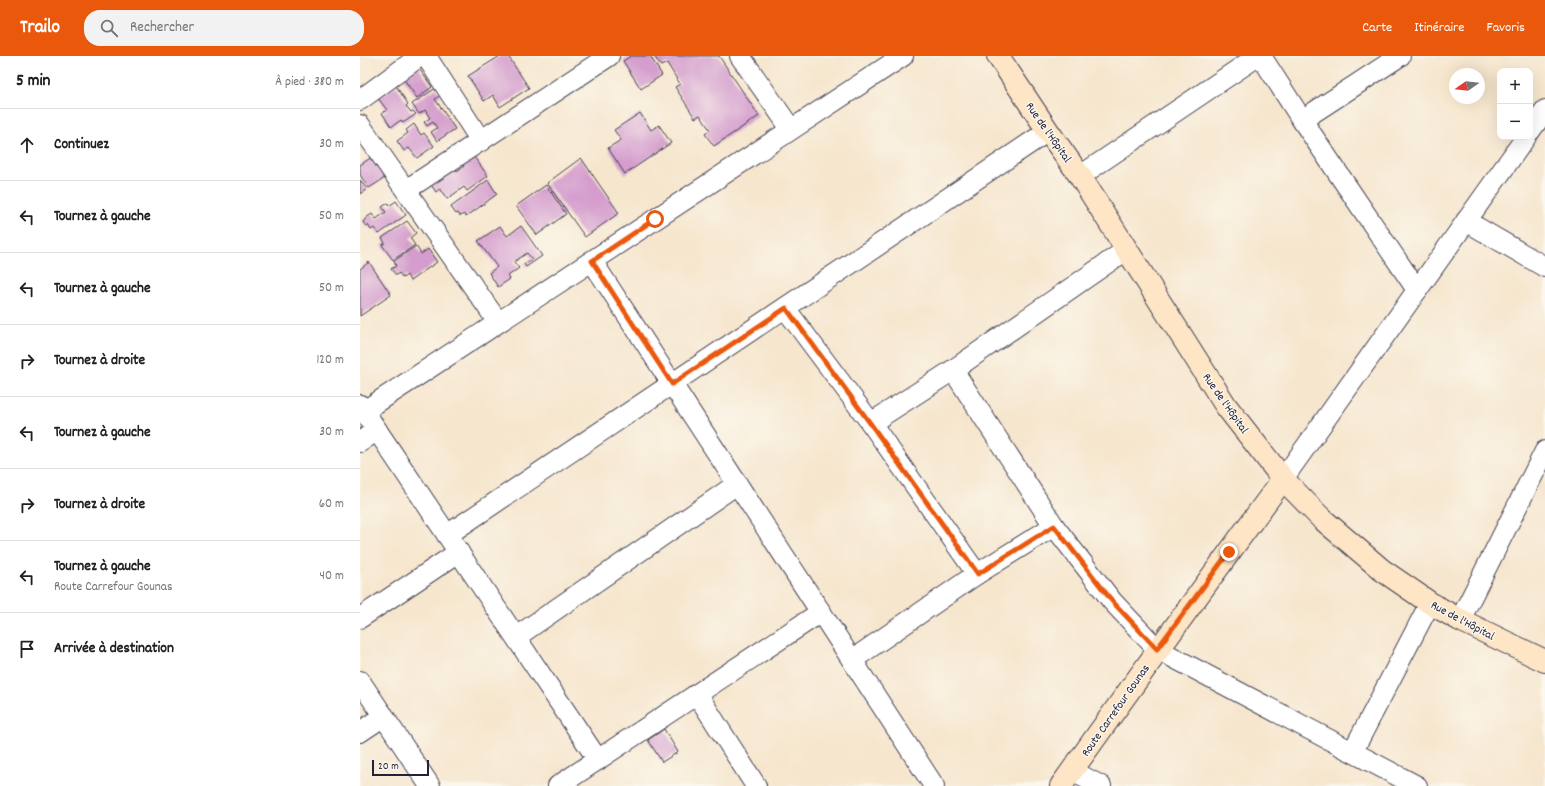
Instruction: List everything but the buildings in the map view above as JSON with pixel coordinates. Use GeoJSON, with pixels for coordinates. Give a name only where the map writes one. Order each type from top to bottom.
{"type":"FeatureCollection","features":[{"type":"Feature","properties":{"kind":"main road","name":"Rue de l'Hôpital"},"geometry":{"type":"LineString","coordinates":[[998,56],[1080,176],[1226,406],[1283,479],[1321,518],[1382,570],[1430,603],[1460,620],[1545,661]]}},
{"type":"Feature","properties":{"kind":"main road","name":"Route Carrefour Gounas"},"geometry":{"type":"LineString","coordinates":[[1066,778],[1157,649],[1283,479]]}},
{"type":"Feature","properties":{"kind":"street"},"geometry":{"type":"LineString","coordinates":[[360,100],[420,56]]}},
{"type":"Feature","properties":{"kind":"street"},"geometry":{"type":"LineString","coordinates":[[426,56],[481,141]]}},
{"type":"Feature","properties":{"kind":"street"},"geometry":{"type":"LineString","coordinates":[[740,56],[791,130]]}},
{"type":"Feature","properties":{"kind":"street"},"geometry":{"type":"LineString","coordinates":[[598,760],[362,408],[592,261],[903,56]]}},
{"type":"Feature","properties":{"kind":"street"},"geometry":{"type":"LineString","coordinates":[[1080,176],[1260,56],[1417,290]]}},
{"type":"Feature","properties":{"kind":"street"},"geometry":{"type":"LineString","coordinates":[[1302,120],[1400,56]]}},
{"type":"Feature","properties":{"kind":"street"},"geometry":{"type":"LineString","coordinates":[[406,190],[481,141],[596,60]]}},
{"type":"Feature","properties":{"kind":"street"},"geometry":{"type":"LineString","coordinates":[[1533,127],[1545,110]]}},
{"type":"Feature","properties":{"kind":"street"},"geometry":{"type":"LineString","coordinates":[[360,125],[498,322]]}},
{"type":"Feature","properties":{"kind":"street"},"geometry":{"type":"LineString","coordinates":[[447,535],[1048,131]]}},
{"type":"Feature","properties":{"kind":"street"},"geometry":{"type":"LineString","coordinates":[[1283,479],[1524,140]]}},
{"type":"Feature","properties":{"kind":"street"},"geometry":{"type":"LineString","coordinates":[[1466,221],[1545,267]]}},
{"type":"Feature","properties":{"kind":"street"},"geometry":{"type":"LineString","coordinates":[[870,423],[953,370],[1126,250]]}},
{"type":"Feature","properties":{"kind":"street"},"geometry":{"type":"LineString","coordinates":[[592,261],[934,786]]}},
{"type":"Feature","properties":{"kind":"street"},"geometry":{"type":"LineString","coordinates":[[786,308],[978,574]]}},
{"type":"Feature","properties":{"kind":"street"},"geometry":{"type":"LineString","coordinates":[[953,370],[1054,526],[1112,601],[1157,649],[1417,786]]}},
{"type":"Feature","properties":{"kind":"street"},"geometry":{"type":"LineString","coordinates":[[360,442],[377,430]]}},
{"type":"Feature","properties":{"kind":"street"},"geometry":{"type":"LineString","coordinates":[[1460,620],[1545,452]]}},
{"type":"Feature","properties":{"kind":"street"},"geometry":{"type":"LineString","coordinates":[[516,637],[738,484]]}},
{"type":"Feature","properties":{"kind":"street"},"geometry":{"type":"LineString","coordinates":[[852,660],[978,574],[1054,526]]}},
{"type":"Feature","properties":{"kind":"street"},"geometry":{"type":"LineString","coordinates":[[360,618],[458,552]]}},
{"type":"Feature","properties":{"kind":"street"},"geometry":{"type":"LineString","coordinates":[[1353,751],[1430,603]]}},
{"type":"Feature","properties":{"kind":"street"},"geometry":{"type":"LineString","coordinates":[[558,786],[821,612]]}},
{"type":"Feature","properties":{"kind":"street"},"geometry":{"type":"LineString","coordinates":[[360,681],[430,786]]}},
{"type":"Feature","properties":{"kind":"street"},"geometry":{"type":"LineString","coordinates":[[696,694],[756,786]]}},
{"type":"Feature","properties":{"kind":"street"},"geometry":{"type":"LineString","coordinates":[[360,732],[384,716]]}},
{"type":"Feature","properties":{"kind":"street"},"geometry":{"type":"LineString","coordinates":[[1066,778],[1101,786]]}},
{"type":"Feature","properties":{"kind":"route"},"geometry":{"type":"LineString","coordinates":[[655,219],[592,261],[672,384],[786,308],[978,574],[1054,526],[1112,601],[1157,649],[1229,552]]}}]}
